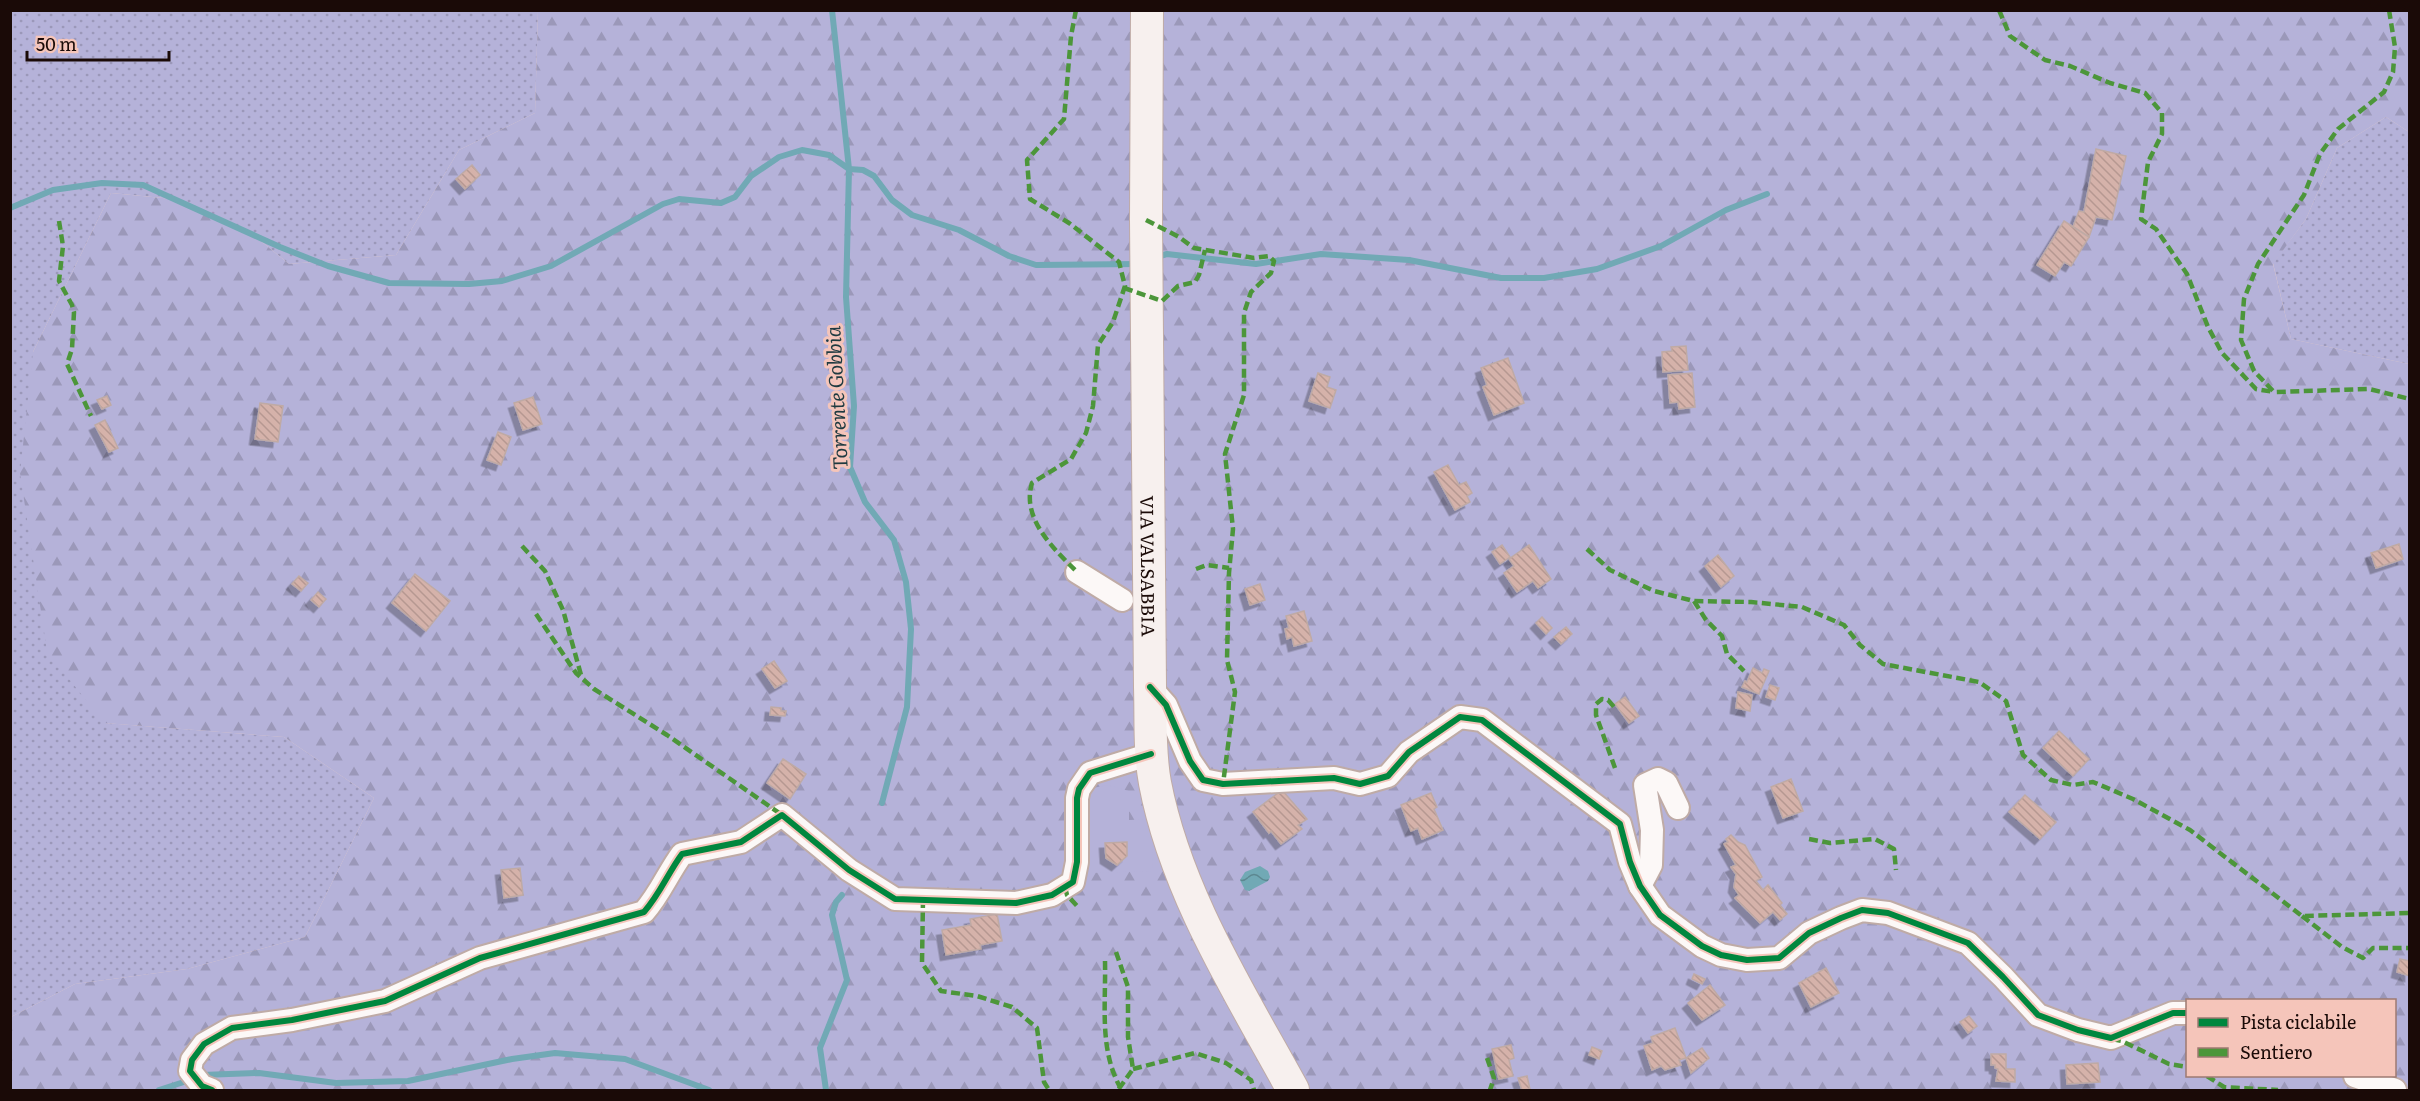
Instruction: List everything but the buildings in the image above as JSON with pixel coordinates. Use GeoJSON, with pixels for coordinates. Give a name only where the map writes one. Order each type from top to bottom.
{"type":"FeatureCollection","features":[{"type":"Feature","properties":{"kind":"main road","name":"VIA VALSABBIA"},"geometry":{"type":"LineString","coordinates":[[1147,10],[1146,235],[1151,754],[1155,781],[1169,837],[1186,882],[1218,954],[1293,1090]]}},
{"type":"Feature","properties":{"kind":"street"},"geometry":{"type":"LineString","coordinates":[[1077,572],[1122,600]]}},
{"type":"Feature","properties":{"kind":"street"},"geometry":{"type":"LineString","coordinates":[[1150,687],[1166,705],[1190,761],[1203,780],[1223,784],[1334,778],[1360,784],[1388,776],[1409,752],[1460,717],[1482,720],[1620,824],[1630,862],[1640,886],[1660,915],[1702,946],[1721,955],[1747,960],[1779,958],[1809,933],[1841,918],[1862,910],[1888,913],[1968,943],[2037,1015],[2078,1030],[2111,1038],[2174,1013],[2186,1013]]}},
{"type":"Feature","properties":{"kind":"street"},"geometry":{"type":"LineString","coordinates":[[212,1090],[202,1086],[190,1071],[192,1060],[204,1044],[232,1028],[292,1020],[385,1000],[480,958],[644,912],[658,896],[665,878],[682,854],[741,842],[782,815],[849,870],[895,899],[1016,903],[1052,895],[1073,882],[1077,862],[1077,798],[1084,781],[1090,773],[1151,754]]}},
{"type":"Feature","properties":{"kind":"street"},"geometry":{"type":"LineString","coordinates":[[1640,886],[1651,865],[1652,830],[1645,785],[1658,779],[1666,783],[1678,808]]}},
{"type":"Feature","properties":{"kind":"street"},"geometry":{"type":"LineString","coordinates":[[2358,1077],[2395,1090]]}},
{"type":"Feature","properties":{"kind":"green space"},"geometry":{"type":"Polygon","coordinates":[[[11,11],[538,11],[535,113],[459,150],[396,255],[289,264],[251,233],[173,199],[111,193],[33,352],[105,723],[284,737],[374,798],[305,937],[187,969],[75,984],[11,1017],[11,11]]]}},
{"type":"Feature","properties":{"kind":"green space"},"geometry":{"type":"Polygon","coordinates":[[[538,11],[2409,11],[2409,132],[2386,117],[2337,148],[2306,219],[2273,264],[2291,339],[2409,364],[2409,1090],[11,1090],[11,1017],[75,984],[187,969],[305,937],[374,798],[284,737],[104,723],[47,651],[20,473],[33,352],[111,193],[173,199],[251,233],[289,264],[396,255],[459,150],[535,113],[538,11]]]}},
{"type":"Feature","properties":{"kind":"green space"},"geometry":{"type":"Polygon","coordinates":[[[2386,117],[2409,132],[2409,364],[2291,339],[2273,263],[2306,219],[2337,148],[2386,117]]]}},
{"type":"Feature","properties":{"kind":"green space"},"geometry":{"type":"Polygon","coordinates":[[[1107,785],[1129,791],[1129,820],[1152,819],[1153,871],[1090,873],[1090,796],[1093,788],[1107,785]]]}},
{"type":"Feature","properties":{"kind":"water"},"geometry":{"type":"Polygon","coordinates":[[[1260,866],[1268,871],[1270,877],[1268,881],[1249,891],[1245,890],[1240,880],[1245,872],[1260,866]]]}},
{"type":"Feature","properties":{"kind":"waterway","name":"Torrente Gobbia"},"geometry":{"type":"LineString","coordinates":[[832,10],[849,169],[846,297],[854,406],[850,467],[865,502],[894,540],[906,582],[911,629],[907,707],[882,803]]}},
{"type":"Feature","properties":{"kind":"waterway"},"geometry":{"type":"LineString","coordinates":[[10,208],[53,190],[102,183],[143,185],[280,247],[328,266],[389,283],[469,284],[502,281],[551,266],[663,204],[679,199],[721,203],[735,197],[751,176],[779,157],[802,150],[829,155],[849,169],[863,170],[874,176],[892,200],[912,215],[959,230],[1009,256],[1036,265],[1138,264]]}},
{"type":"Feature","properties":{"kind":"waterway"},"geometry":{"type":"LineString","coordinates":[[1156,257],[1167,254],[1256,264],[1321,254],[1409,260],[1501,278],[1544,278],[1597,269],[1661,246],[1726,210],[1767,194]]}},
{"type":"Feature","properties":{"kind":"waterway"},"geometry":{"type":"LineString","coordinates":[[826,1090],[820,1048],[847,980],[832,915],[836,902],[842,895]]}},
{"type":"Feature","properties":{"kind":"waterway"},"geometry":{"type":"LineString","coordinates":[[202,1075],[259,1073],[336,1083],[408,1081],[512,1059],[555,1053],[625,1059],[709,1090]]}},
{"type":"Feature","properties":{"kind":"waterway"},"geometry":{"type":"LineString","coordinates":[[159,1090],[187,1081]]}},
{"type":"Feature","properties":{"kind":"marked path"},"geometry":{"type":"LineString","coordinates":[[1076,10],[1071,36],[1064,119],[1027,160],[1030,199],[1069,223],[1119,262],[1125,286],[1113,322],[1098,345],[1093,406],[1086,433],[1071,459],[1032,483],[1031,509],[1035,521],[1050,543],[1077,572]]}},
{"type":"Feature","properties":{"kind":"marked path"},"geometry":{"type":"LineString","coordinates":[[1999,10],[2010,36],[2045,60],[2070,66],[2110,83],[2145,93],[2162,113],[2162,134],[2148,162],[2141,219],[2156,229],[2187,274],[2208,327],[2222,353],[2256,389],[2274,392]]}},
{"type":"Feature","properties":{"kind":"marked path"},"geometry":{"type":"LineString","coordinates":[[2389,10],[2395,47],[2393,72],[2384,92],[2338,129],[2320,154],[2304,195],[2258,264],[2244,299],[2241,340],[2254,371],[2274,392],[2369,389],[2410,399]]}},
{"type":"Feature","properties":{"kind":"marked path"},"geometry":{"type":"LineString","coordinates":[[1146,220],[1179,237],[1194,248],[1254,258],[1269,256],[1274,261],[1271,273],[1251,292],[1244,313],[1244,395],[1225,454],[1233,529],[1229,573],[1227,660],[1235,692],[1223,784]]}},
{"type":"Feature","properties":{"kind":"marked path"},"geometry":{"type":"LineString","coordinates":[[59,221],[63,246],[59,281],[74,312],[72,349],[67,364],[91,416]]}},
{"type":"Feature","properties":{"kind":"marked path"},"geometry":{"type":"LineString","coordinates":[[1124,288],[1162,301],[1178,286],[1195,282],[1205,250]]}},
{"type":"Feature","properties":{"kind":"marked path"},"geometry":{"type":"LineString","coordinates":[[522,546],[545,571],[563,610],[581,675]]}},
{"type":"Feature","properties":{"kind":"marked path"},"geometry":{"type":"LineString","coordinates":[[1587,549],[1610,570],[1654,591],[1694,601],[1751,602],[1802,607],[1844,625],[1860,645],[1883,664],[1979,682],[2006,701],[2023,755],[2051,780],[2073,785],[2093,782],[2133,799],[2190,830],[2302,916],[2410,913]]}},
{"type":"Feature","properties":{"kind":"marked path"},"geometry":{"type":"LineString","coordinates":[[1196,569],[1207,565],[1229,568]]}},
{"type":"Feature","properties":{"kind":"marked path"},"geometry":{"type":"LineString","coordinates":[[1694,601],[1706,620],[1722,636],[1727,654],[1744,671]]}},
{"type":"Feature","properties":{"kind":"marked path"},"geometry":{"type":"LineString","coordinates":[[536,614],[576,673],[594,689],[667,735],[782,815]]}},
{"type":"Feature","properties":{"kind":"marked path"},"geometry":{"type":"LineString","coordinates":[[1615,708],[1608,700],[1602,699],[1596,704],[1596,715],[1615,768]]}},
{"type":"Feature","properties":{"kind":"marked path"},"geometry":{"type":"LineString","coordinates":[[1809,839],[1830,843],[1875,839],[1894,849],[1896,870]]}},
{"type":"Feature","properties":{"kind":"marked path"},"geometry":{"type":"LineString","coordinates":[[1065,887],[1067,895],[1078,907]]}},
{"type":"Feature","properties":{"kind":"marked path"},"geometry":{"type":"LineString","coordinates":[[923,899],[922,963],[941,991],[977,996],[1012,1007],[1037,1028],[1044,1082],[1049,1090]]}},
{"type":"Feature","properties":{"kind":"marked path"},"geometry":{"type":"LineString","coordinates":[[2302,916],[2342,947],[2363,958],[2373,948],[2410,948]]}},
{"type":"Feature","properties":{"kind":"marked path"},"geometry":{"type":"LineString","coordinates":[[1116,952],[1128,987],[1128,1037],[1133,1069],[1118,1090]]}},
{"type":"Feature","properties":{"kind":"marked path"},"geometry":{"type":"LineString","coordinates":[[1105,961],[1106,1042],[1113,1072],[1120,1087]]}},
{"type":"Feature","properties":{"kind":"marked path"},"geometry":{"type":"LineString","coordinates":[[2112,1039],[2122,1041],[2169,1064],[2186,1067]]}},
{"type":"Feature","properties":{"kind":"marked path"},"geometry":{"type":"LineString","coordinates":[[1133,1069],[1195,1053],[1226,1063],[1251,1080],[1254,1090]]}},
{"type":"Feature","properties":{"kind":"marked path"},"geometry":{"type":"LineString","coordinates":[[1487,1058],[1494,1078],[1490,1090]]}},
{"type":"Feature","properties":{"kind":"marked path"},"geometry":{"type":"LineString","coordinates":[[2209,1077],[2224,1087],[2278,1090]]}},
{"type":"Feature","properties":{"kind":"cycle path"},"geometry":{"type":"LineString","coordinates":[[1150,687],[1166,705],[1190,761],[1203,780],[1223,784],[1334,778],[1360,784],[1388,776],[1409,752],[1460,717],[1482,720],[1620,824],[1630,862],[1640,886],[1660,915],[1702,946],[1721,955],[1747,960],[1779,958],[1809,933],[1841,918],[1862,910],[1888,913],[1968,943],[2038,1015],[2078,1030],[2111,1038],[2173,1013],[2186,1013]]}},
{"type":"Feature","properties":{"kind":"cycle path"},"geometry":{"type":"LineString","coordinates":[[212,1090],[202,1086],[190,1071],[192,1060],[204,1044],[232,1028],[292,1020],[385,1001],[480,958],[644,912],[682,854],[741,842],[782,815],[849,870],[895,899],[1016,903],[1052,895],[1073,882],[1077,862],[1077,798],[1079,789],[1090,773],[1151,754]]}}]}
